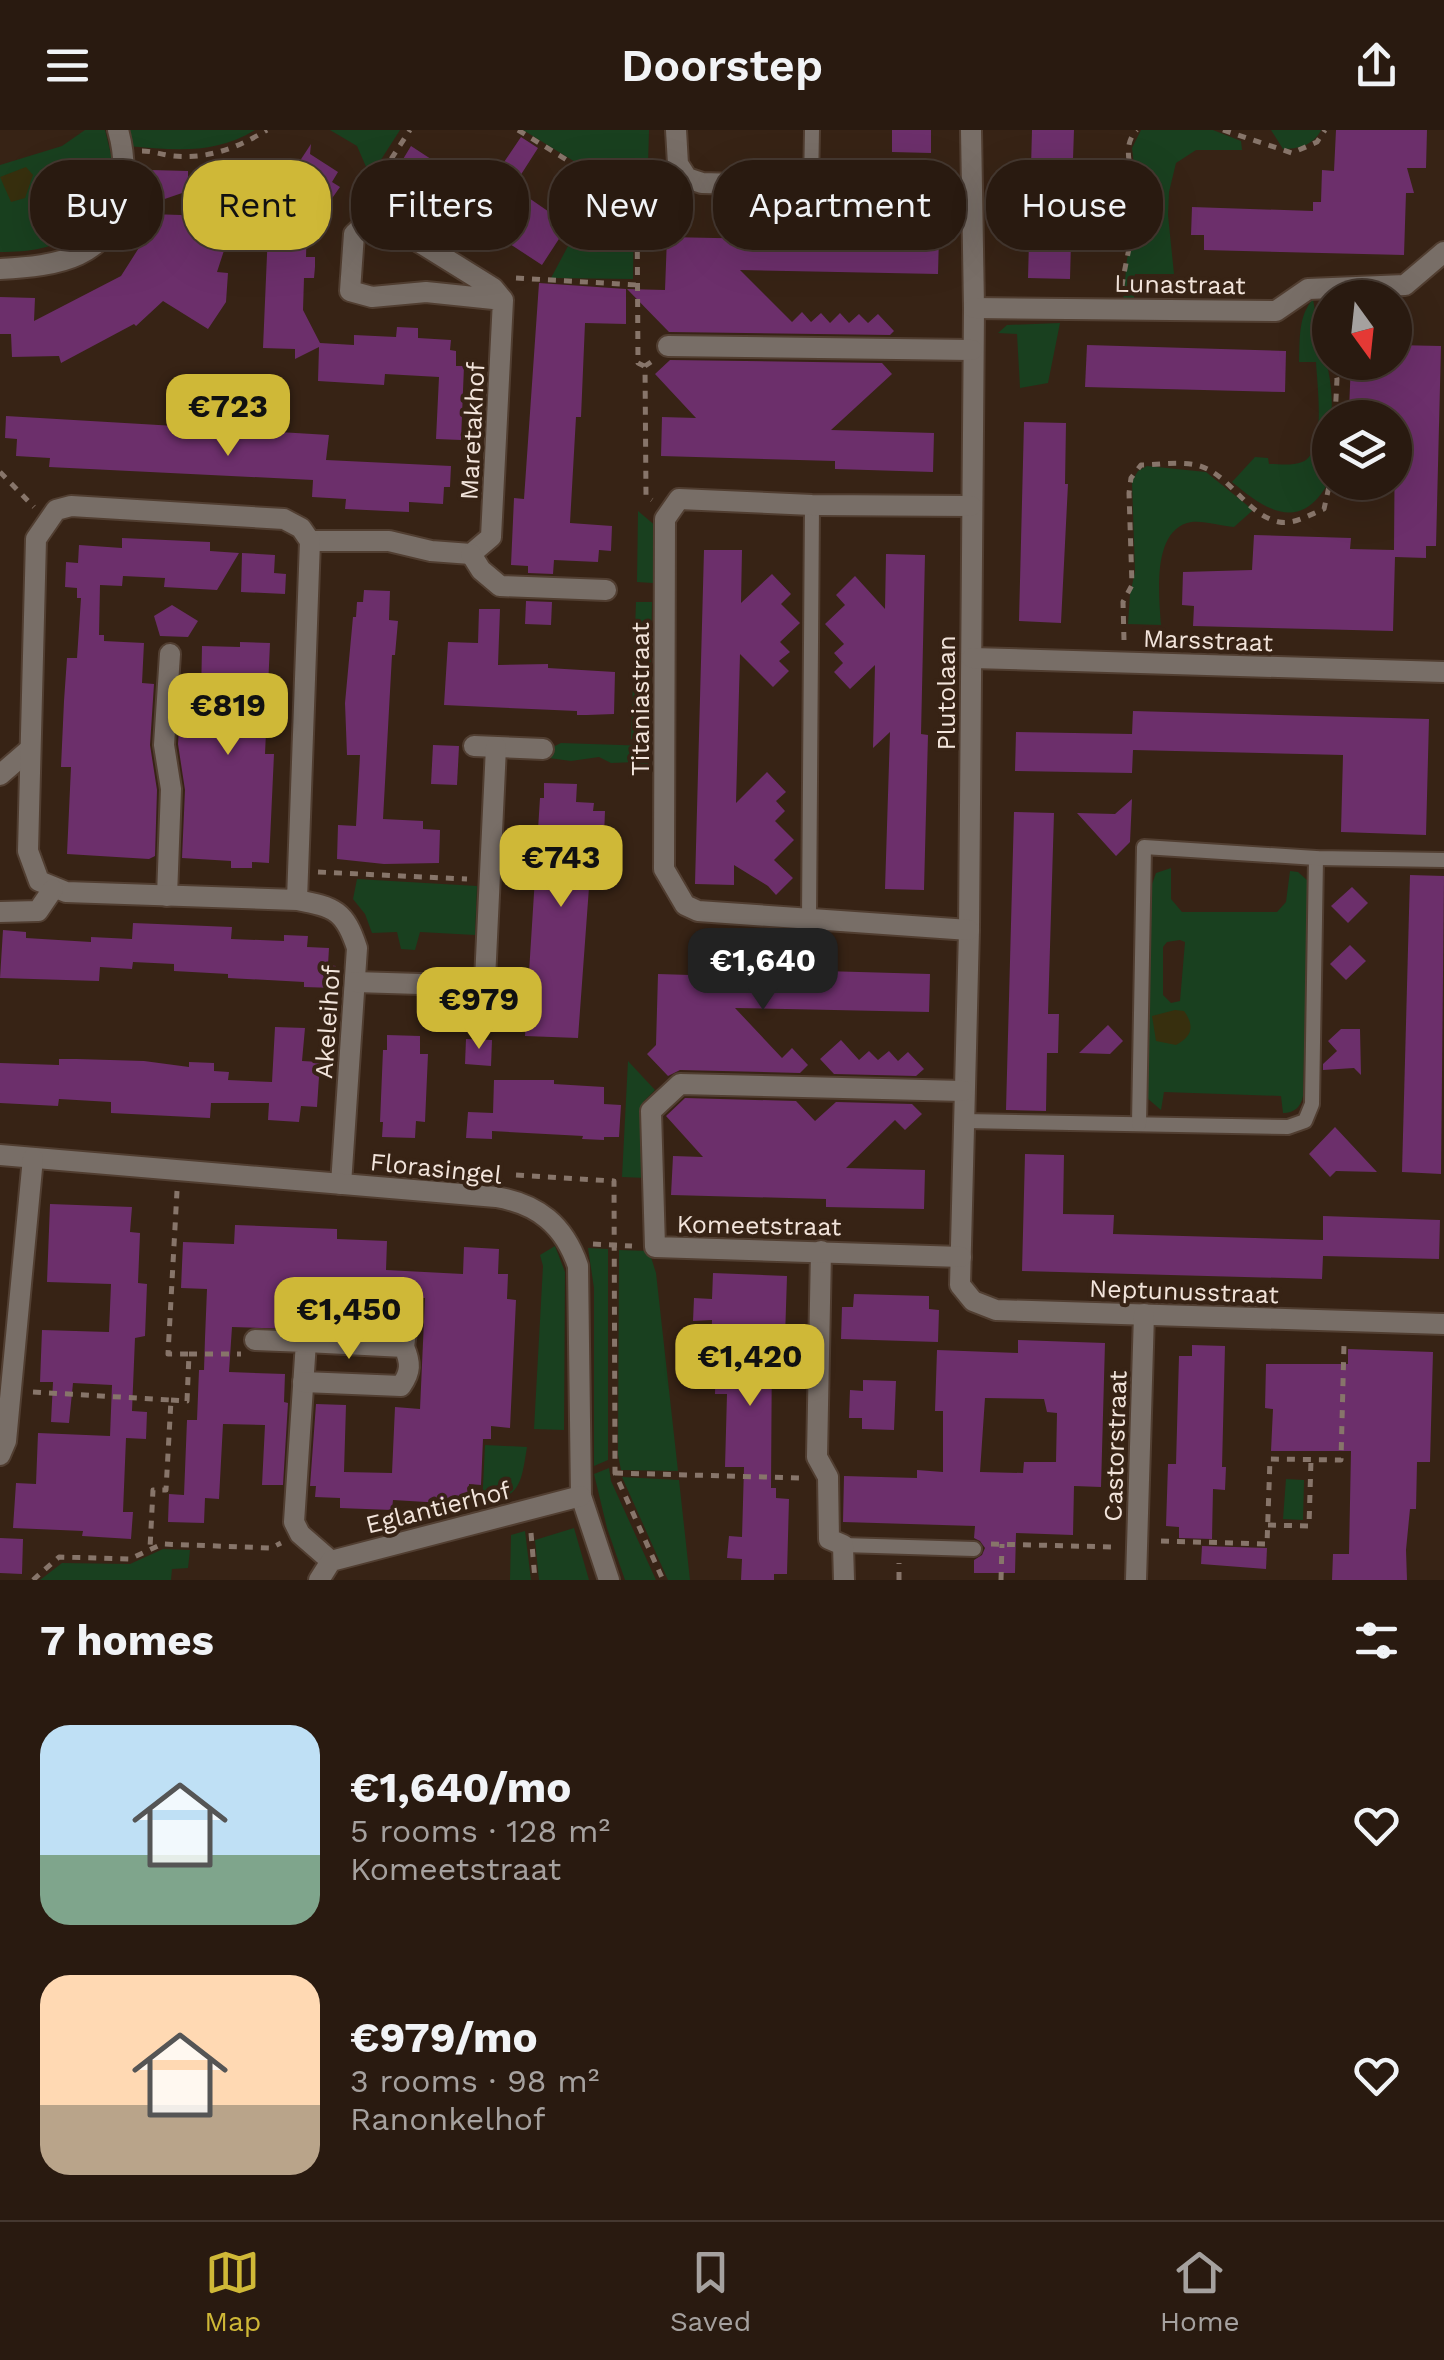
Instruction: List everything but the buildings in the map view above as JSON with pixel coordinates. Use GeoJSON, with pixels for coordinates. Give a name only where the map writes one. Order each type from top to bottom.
{"type":"FeatureCollection","features":[{"type":"Feature","properties":{"kind":"street"},"geometry":{"type":"LineString","coordinates":[[676,130],[678,160]]}},
{"type":"Feature","properties":{"kind":"street","name":"Plutolaan"},"geometry":{"type":"LineString","coordinates":[[961,1257],[972,658],[971,130]]}},
{"type":"Feature","properties":{"kind":"street"},"geometry":{"type":"LineString","coordinates":[[0,269],[38,267],[82,254],[108,236],[118,212],[121,140]]}},
{"type":"Feature","properties":{"kind":"street"},"geometry":{"type":"LineString","coordinates":[[966,191],[970,191]]}},
{"type":"Feature","properties":{"kind":"street"},"geometry":{"type":"LineString","coordinates":[[353,250],[350,291],[372,298],[426,292],[498,294]]}},
{"type":"Feature","properties":{"kind":"street"},"geometry":{"type":"LineString","coordinates":[[430,250],[498,294]]}},
{"type":"Feature","properties":{"kind":"street","name":"Lunastraat"},"geometry":{"type":"LineString","coordinates":[[1412,280],[1440,264]]}},
{"type":"Feature","properties":{"kind":"street","name":"Lunastraat"},"geometry":{"type":"LineString","coordinates":[[974,308],[1276,311],[1312,289]]}},
{"type":"Feature","properties":{"kind":"street","name":"Maretakhof"},"geometry":{"type":"LineString","coordinates":[[471,554],[492,537],[498,294]]}},
{"type":"Feature","properties":{"kind":"street"},"geometry":{"type":"LineString","coordinates":[[668,346],[972,350]]}},
{"type":"Feature","properties":{"kind":"street"},"geometry":{"type":"LineString","coordinates":[[670,514],[679,499],[971,506]]}},
{"type":"Feature","properties":{"kind":"street"},"geometry":{"type":"LineString","coordinates":[[0,912],[38,911],[53,890],[39,881],[28,852],[36,539],[56,510],[71,506],[284,519],[301,528],[310,541],[298,900]]}},
{"type":"Feature","properties":{"kind":"street","name":"Titaniastraat"},"geometry":{"type":"LineString","coordinates":[[670,514],[665,519],[664,870],[685,905],[698,911],[969,930]]}},
{"type":"Feature","properties":{"kind":"street"},"geometry":{"type":"LineString","coordinates":[[310,541],[389,541],[431,551],[471,554],[481,570],[500,586],[606,590]]}},
{"type":"Feature","properties":{"kind":"street"},"geometry":{"type":"LineString","coordinates":[[167,896],[171,789],[164,744],[170,654]]}},
{"type":"Feature","properties":{"kind":"street","name":"Marsstraat"},"geometry":{"type":"LineString","coordinates":[[972,658],[1444,672]]}},
{"type":"Feature","properties":{"kind":"street"},"geometry":{"type":"LineString","coordinates":[[484,1022],[490,880],[485,747],[543,749]]}},
{"type":"Feature","properties":{"kind":"street"},"geometry":{"type":"LineString","coordinates":[[0,776],[30,749]]}},
{"type":"Feature","properties":{"kind":"street","name":"Akeleihof"},"geometry":{"type":"LineString","coordinates":[[53,890],[298,900],[329,906],[349,922],[357,948],[341,1184]]}},
{"type":"Feature","properties":{"kind":"street"},"geometry":{"type":"LineString","coordinates":[[355,982],[485,986]]}},
{"type":"Feature","properties":{"kind":"street","name":"Komeetstraat"},"geometry":{"type":"LineString","coordinates":[[961,1257],[655,1248],[651,1111],[680,1084],[963,1091]]}},
{"type":"Feature","properties":{"kind":"street","name":"Florasingel"},"geometry":{"type":"LineString","coordinates":[[0,1156],[524,1202],[550,1218],[570,1244]]}},
{"type":"Feature","properties":{"kind":"street"},"geometry":{"type":"LineString","coordinates":[[0,1456],[6,1441],[33,1158]]}},
{"type":"Feature","properties":{"kind":"street"},"geometry":{"type":"LineString","coordinates":[[570,1244],[578,1266],[580,1496],[608,1580]]}},
{"type":"Feature","properties":{"kind":"street"},"geometry":{"type":"LineString","coordinates":[[820,1251],[817,1456],[828,1477],[829,1538],[843,1545],[844,1580]]}},
{"type":"Feature","properties":{"kind":"street","name":"Neptunusstraat"},"geometry":{"type":"LineString","coordinates":[[961,1257],[960,1285],[973,1301],[996,1310],[1444,1324]]}},
{"type":"Feature","properties":{"kind":"street"},"geometry":{"type":"LineString","coordinates":[[303,1382],[401,1386],[409,1374],[410,1359],[404,1347],[408,1308]]}},
{"type":"Feature","properties":{"kind":"street","name":"Castorstraat"},"geometry":{"type":"LineString","coordinates":[[1136,1580],[1144,1314]]}},
{"type":"Feature","properties":{"kind":"street"},"geometry":{"type":"LineString","coordinates":[[255,1340],[404,1347]]}},
{"type":"Feature","properties":{"kind":"street"},"geometry":{"type":"LineString","coordinates":[[306,1342],[294,1522],[300,1534],[331,1560],[319,1580]]}},
{"type":"Feature","properties":{"kind":"street","name":"Eglantierhof"},"geometry":{"type":"LineString","coordinates":[[331,1560],[580,1496]]}},
{"type":"Feature","properties":{"kind":"lane"},"geometry":{"type":"LineString","coordinates":[[811,160],[812,130]]}},
{"type":"Feature","properties":{"kind":"lane"},"geometry":{"type":"LineString","coordinates":[[809,920],[812,505]]}},
{"type":"Feature","properties":{"kind":"lane"},"geometry":{"type":"LineString","coordinates":[[1139,1124],[1144,847],[1316,858],[1444,860]]}},
{"type":"Feature","properties":{"kind":"lane"},"geometry":{"type":"LineString","coordinates":[[964,1121],[1288,1126],[1305,1121],[1312,1104],[1316,858]]}},
{"type":"Feature","properties":{"kind":"lane"},"geometry":{"type":"LineString","coordinates":[[843,1545],[974,1549]]}},
{"type":"Feature","properties":{"kind":"path"},"geometry":{"type":"LineString","coordinates":[[121,140],[203,156],[238,147],[267,130]]}},
{"type":"Feature","properties":{"kind":"path"},"geometry":{"type":"LineString","coordinates":[[390,160],[410,130]]}},
{"type":"Feature","properties":{"kind":"path"},"geometry":{"type":"LineString","coordinates":[[518,130],[565,160]]}},
{"type":"Feature","properties":{"kind":"path"},"geometry":{"type":"LineString","coordinates":[[1119,309],[1135,215],[1136,195],[1128,158],[1130,136],[1136,130]]}},
{"type":"Feature","properties":{"kind":"path"},"geometry":{"type":"LineString","coordinates":[[1223,130],[1292,154],[1317,142],[1325,130]]}},
{"type":"Feature","properties":{"kind":"path"},"geometry":{"type":"LineString","coordinates":[[638,250],[638,363],[645,366]]}},
{"type":"Feature","properties":{"kind":"path"},"geometry":{"type":"LineString","coordinates":[[498,294],[506,278],[638,285]]}},
{"type":"Feature","properties":{"kind":"path"},"geometry":{"type":"LineString","coordinates":[[668,346],[645,366],[646,496],[670,514]]}},
{"type":"Feature","properties":{"kind":"path"},"geometry":{"type":"LineString","coordinates":[[1123,662],[1123,602],[1132,585],[1130,478],[1141,466],[1196,465],[1214,473],[1279,522],[1298,520],[1324,509],[1326,500]]}},
{"type":"Feature","properties":{"kind":"path"},"geometry":{"type":"LineString","coordinates":[[0,472],[46,520]]}},
{"type":"Feature","properties":{"kind":"path"},"geometry":{"type":"LineString","coordinates":[[299,871],[490,880]]}},
{"type":"Feature","properties":{"kind":"path"},"geometry":{"type":"LineString","coordinates":[[178,1170],[168,1354],[230,1357],[246,1353],[255,1340]]}},
{"type":"Feature","properties":{"kind":"path"},"geometry":{"type":"LineString","coordinates":[[570,1244],[655,1248]]}},
{"type":"Feature","properties":{"kind":"path"},"geometry":{"type":"LineString","coordinates":[[1148,1541],[1267,1544],[1270,1458],[1340,1460],[1344,1321]]}},
{"type":"Feature","properties":{"kind":"path"},"geometry":{"type":"LineString","coordinates":[[10,1391],[187,1401],[189,1354]]}},
{"type":"Feature","properties":{"kind":"path"},"geometry":{"type":"LineString","coordinates":[[150,1548],[153,1490],[166,1490],[170,1400]]}},
{"type":"Feature","properties":{"kind":"path"},"geometry":{"type":"LineString","coordinates":[[1268,1524],[1309,1526],[1311,1460]]}},
{"type":"Feature","properties":{"kind":"path"},"geometry":{"type":"LineString","coordinates":[[615,1474],[828,1477]]}},
{"type":"Feature","properties":{"kind":"path"},"geometry":{"type":"LineString","coordinates":[[524,1510],[534,1544],[535,1580]]}},
{"type":"Feature","properties":{"kind":"path"},"geometry":{"type":"LineString","coordinates":[[33,1580],[59,1557],[130,1559],[162,1544],[271,1548],[300,1534]]}},
{"type":"Feature","properties":{"kind":"path"},"geometry":{"type":"LineString","coordinates":[[974,1549],[989,1544],[1116,1547]]}},
{"type":"Feature","properties":{"kind":"path"},"geometry":{"type":"LineString","coordinates":[[1001,1580],[1002,1544]]}},
{"type":"Feature","properties":{"kind":"green space"},"geometry":{"type":"Polygon","coordinates":[[[85,130],[105,130],[112,160],[30,160],[30,250],[0,252],[0,165],[62,146],[85,130]]]}},
{"type":"Feature","properties":{"kind":"green space"},"geometry":{"type":"Polygon","coordinates":[[[123,130],[255,130],[224,144],[178,149],[128,146],[123,130]]]}},
{"type":"Feature","properties":{"kind":"green space"},"geometry":{"type":"Polygon","coordinates":[[[330,130],[400,130],[381,160],[363,160],[357,146],[330,130]]]}},
{"type":"Feature","properties":{"kind":"green space"},"geometry":{"type":"Polygon","coordinates":[[[523,130],[649,130],[648,160],[572,160],[523,130]]]}},
{"type":"Feature","properties":{"kind":"green space"},"geometry":{"type":"Polygon","coordinates":[[[1141,130],[1213,130],[1241,141],[1242,150],[1196,150],[1176,163],[1168,215],[1174,274],[1135,274],[1134,300],[1123,301],[1129,250],[1163,250],[1163,160],[1133,160],[1132,148],[1141,130]]]}},
{"type":"Feature","properties":{"kind":"green space"},"geometry":{"type":"Polygon","coordinates":[[[1271,130],[1321,130],[1305,145],[1283,149],[1271,130]]]}},
{"type":"Feature","properties":{"kind":"green space"},"geometry":{"type":"Polygon","coordinates":[[[566,250],[633,250],[633,279],[551,278],[566,250]]]}},
{"type":"Feature","properties":{"kind":"green space"},"geometry":{"type":"Polygon","coordinates":[[[1312,300],[1312,362],[1299,362],[1302,320],[1312,300]]]}},
{"type":"Feature","properties":{"kind":"green space"},"geometry":{"type":"Polygon","coordinates":[[[1060,323],[1048,383],[1020,388],[1017,334],[998,333],[1007,325],[1060,323]]]}},
{"type":"Feature","properties":{"kind":"green space"},"geometry":{"type":"Polygon","coordinates":[[[1317,380],[1330,380],[1332,400],[1318,400],[1317,380]]]}},
{"type":"Feature","properties":{"kind":"green space"},"geometry":{"type":"Polygon","coordinates":[[[1312,452],[1312,500],[1316,500],[1305,509],[1281,512],[1256,501],[1232,482],[1255,457],[1268,458],[1269,464],[1294,464],[1312,452]]]}},
{"type":"Feature","properties":{"kind":"green space"},"geometry":{"type":"Polygon","coordinates":[[[1147,466],[1206,472],[1253,510],[1234,527],[1192,522],[1176,529],[1168,539],[1160,567],[1161,625],[1128,624],[1135,572],[1132,481],[1147,466]]]}},
{"type":"Feature","properties":{"kind":"green space"},"geometry":{"type":"Polygon","coordinates":[[[638,511],[657,527],[653,583],[637,582],[638,511]]]}},
{"type":"Feature","properties":{"kind":"green space"},"geometry":{"type":"Polygon","coordinates":[[[636,602],[652,602],[649,740],[631,739],[636,602]]]}},
{"type":"Feature","properties":{"kind":"green space"},"geometry":{"type":"Polygon","coordinates":[[[561,743],[649,746],[648,766],[636,762],[611,763],[599,757],[571,761],[549,758],[553,747],[561,743]]]}},
{"type":"Feature","properties":{"kind":"green space"},"geometry":{"type":"Polygon","coordinates":[[[1171,868],[1171,899],[1182,912],[1277,912],[1286,902],[1290,871],[1298,872],[1308,881],[1303,1096],[1294,1111],[1283,1113],[1281,1096],[1164,1092],[1161,1110],[1147,1098],[1151,887],[1156,873],[1171,868]],[[1167,942],[1163,947],[1163,995],[1171,1003],[1180,1001],[1185,942],[1167,942]]]}},
{"type":"Feature","properties":{"kind":"green space"},"geometry":{"type":"Polygon","coordinates":[[[357,879],[477,886],[475,935],[420,932],[415,950],[401,949],[397,932],[372,933],[365,914],[353,899],[357,879]]]}},
{"type":"Feature","properties":{"kind":"green space"},"geometry":{"type":"Polygon","coordinates":[[[628,1061],[655,1090],[643,1102],[646,1178],[622,1177],[628,1061]]]}},
{"type":"Feature","properties":{"kind":"green space"},"geometry":{"type":"Polygon","coordinates":[[[555,1246],[565,1272],[564,1430],[534,1429],[543,1266],[540,1255],[555,1246]]]}},
{"type":"Feature","properties":{"kind":"green space"},"geometry":{"type":"Polygon","coordinates":[[[588,1248],[608,1249],[608,1460],[594,1466],[594,1288],[588,1248]]]}},
{"type":"Feature","properties":{"kind":"green space"},"geometry":{"type":"Polygon","coordinates":[[[619,1250],[649,1251],[656,1273],[678,1471],[621,1470],[619,1250]]]}},
{"type":"Feature","properties":{"kind":"green space"},"geometry":{"type":"Polygon","coordinates":[[[485,1445],[527,1447],[517,1487],[505,1498],[482,1506],[485,1445]]]}},
{"type":"Feature","properties":{"kind":"green space"},"geometry":{"type":"Polygon","coordinates":[[[609,1468],[611,1481],[656,1580],[625,1580],[594,1474],[609,1468]]]}},
{"type":"Feature","properties":{"kind":"green space"},"geometry":{"type":"Polygon","coordinates":[[[622,1477],[679,1480],[690,1580],[668,1580],[622,1477]]]}},
{"type":"Feature","properties":{"kind":"green space"},"geometry":{"type":"Polygon","coordinates":[[[1286,1479],[1304,1480],[1303,1520],[1283,1519],[1286,1479]]]}},
{"type":"Feature","properties":{"kind":"green space"},"geometry":{"type":"Polygon","coordinates":[[[574,1528],[589,1580],[539,1580],[535,1540],[574,1528]]]}},
{"type":"Feature","properties":{"kind":"green space"},"geometry":{"type":"Polygon","coordinates":[[[525,1531],[531,1580],[510,1580],[511,1535],[525,1531]]]}},
{"type":"Feature","properties":{"kind":"green space"},"geometry":{"type":"Polygon","coordinates":[[[163,1549],[190,1550],[188,1568],[172,1569],[171,1580],[40,1580],[62,1563],[130,1564],[163,1549]]]}},
{"type":"Feature","properties":{"kind":"sand"},"geometry":{"type":"Polygon","coordinates":[[[26,167],[30,184],[25,198],[11,202],[0,177],[26,167]]]}},
{"type":"Feature","properties":{"kind":"sand"},"geometry":{"type":"Polygon","coordinates":[[[1184,1011],[1187,1016],[1191,1026],[1188,1035],[1176,1045],[1156,1041],[1152,1016],[1184,1011]]]}}]}
